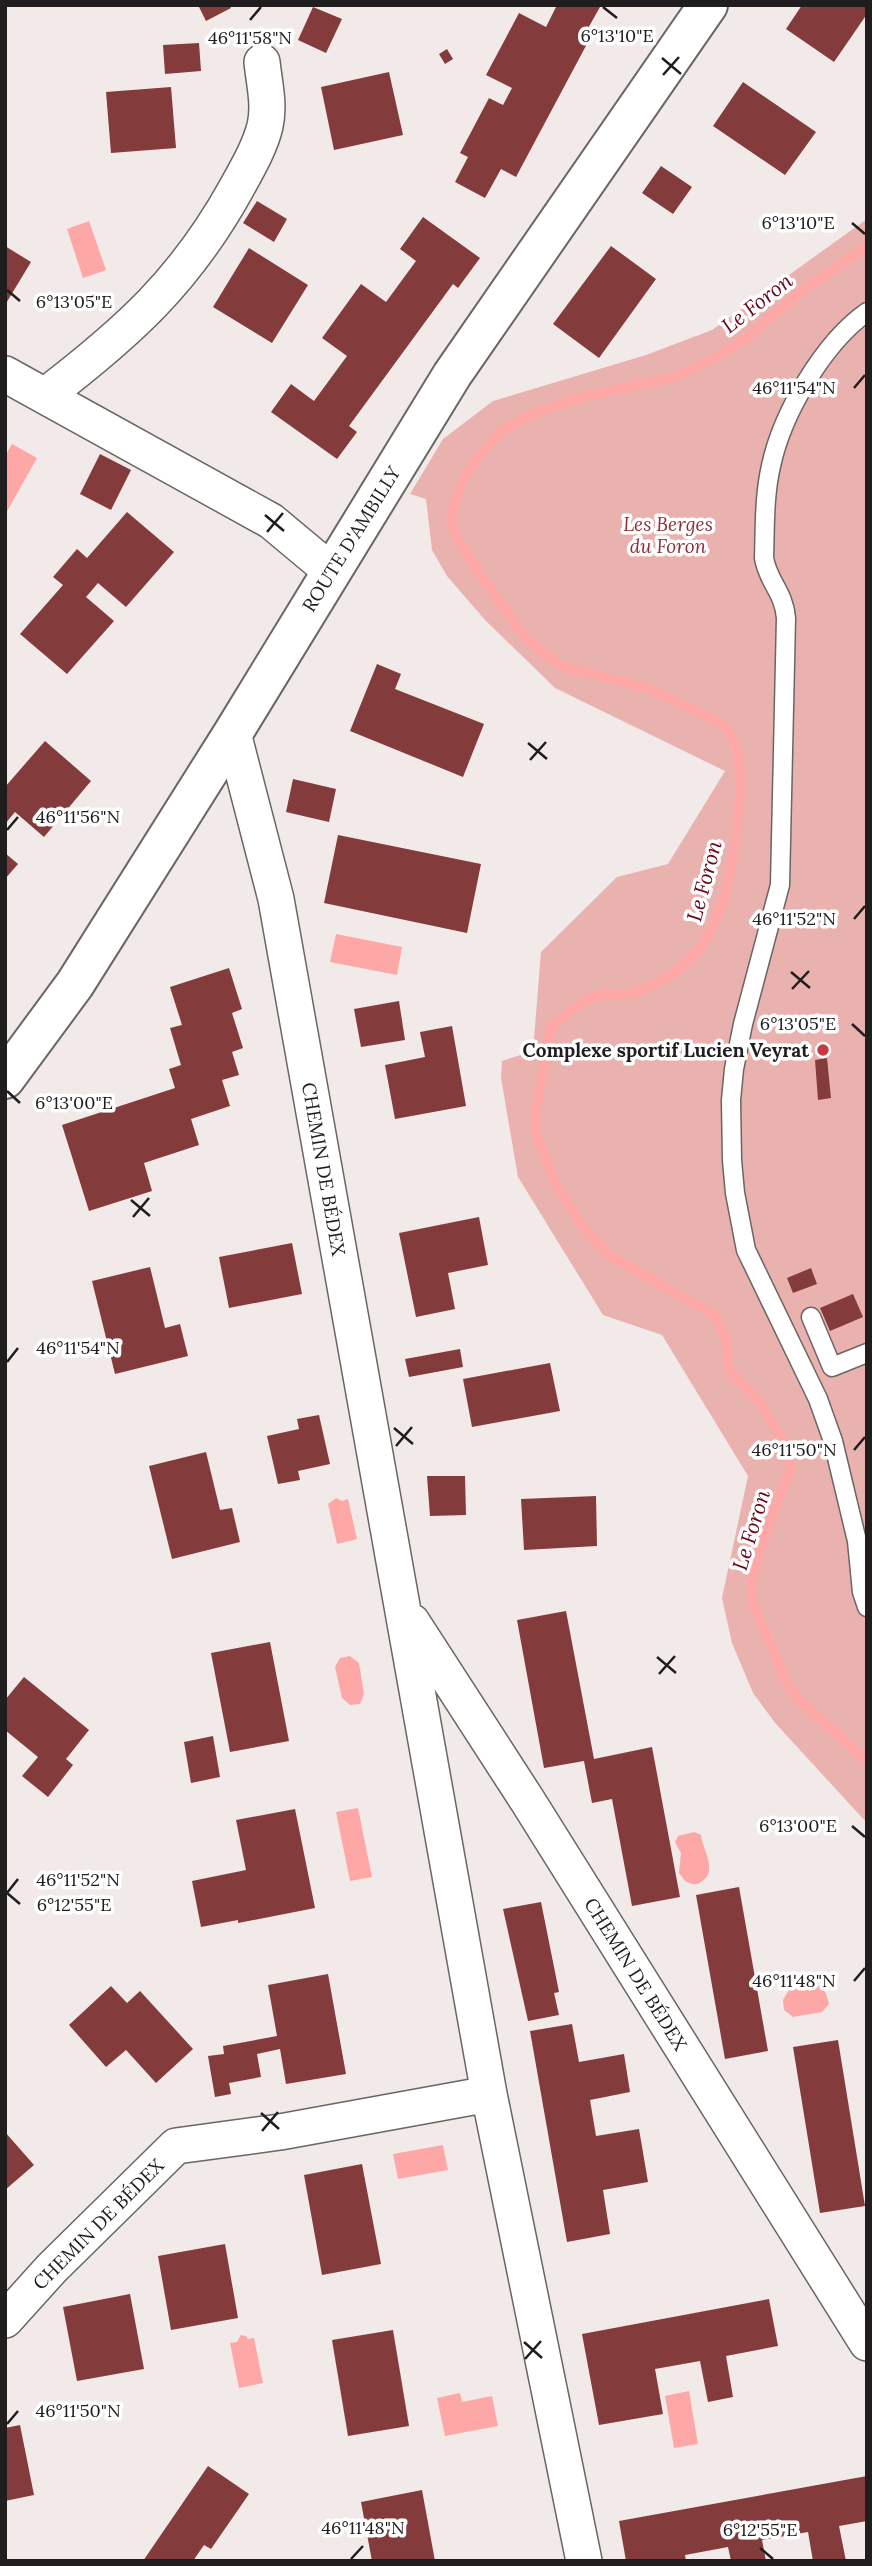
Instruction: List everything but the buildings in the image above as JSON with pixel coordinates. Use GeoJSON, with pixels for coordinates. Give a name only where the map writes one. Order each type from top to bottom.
{"type":"FeatureCollection","features":[{"type":"Feature","properties":{"kind":"street","name":"ROUTE D'AMBILLY"},"geometry":{"type":"LineString","coordinates":[[5,1079],[75,984],[233,733],[452,375],[708,5]]}},
{"type":"Feature","properties":{"kind":"street"},"geometry":{"type":"LineString","coordinates":[[46,395],[120,337],[184,270],[208,237],[247,167],[265,127],[267,108],[262,62]]}},
{"type":"Feature","properties":{"kind":"street"},"geometry":{"type":"LineString","coordinates":[[5,374],[271,521],[331,571]]}},
{"type":"Feature","properties":{"kind":"street","name":"CHEMIN DE BÉDEX"},"geometry":{"type":"LineString","coordinates":[[233,733],[276,899],[489,2094],[584,2561]]}},
{"type":"Feature","properties":{"kind":"street","name":"CHEMIN DE BÉDEX"},"geometry":{"type":"LineString","coordinates":[[403,1607],[867,2343]]}},
{"type":"Feature","properties":{"kind":"street","name":"CHEMIN DE BÉDEX"},"geometry":{"type":"LineString","coordinates":[[5,2320],[52,2268],[176,2146],[280,2132],[489,2094]]}},
{"type":"Feature","properties":{"kind":"lane"},"geometry":{"type":"LineString","coordinates":[[867,312],[838,340],[802,387],[792,405],[771,466],[764,558],[770,578],[782,594],[786,618],[780,885],[738,1044],[731,1100],[735,1193],[746,1250],[818,1399],[831,1433],[857,1541],[862,1592],[867,1606]]}},
{"type":"Feature","properties":{"kind":"lane"},"geometry":{"type":"LineString","coordinates":[[811,1317],[832,1367],[867,1353]]}},
{"type":"Feature","properties":{"kind":"green space","name":"Les Berges du Foron"},"geometry":{"type":"Polygon","coordinates":[[[867,219],[867,1823],[776,1724],[753,1693],[732,1643],[722,1598],[748,1476],[662,1335],[603,1315],[518,1177],[501,1078],[502,1061],[533,1051],[541,952],[617,877],[668,864],[725,771],[555,688],[485,620],[447,576],[432,550],[426,499],[410,494],[443,439],[493,401],[646,355],[712,330],[867,219]]]}},
{"type":"Feature","properties":{"kind":"shaded area"},"geometry":{"type":"Polygon","coordinates":[[[89,221],[106,270],[83,278],[67,229],[89,221]]]}},
{"type":"Feature","properties":{"kind":"shaded area"},"geometry":{"type":"Polygon","coordinates":[[[12,444],[37,458],[5,515],[5,456],[12,444]]]}},
{"type":"Feature","properties":{"kind":"shaded area"},"geometry":{"type":"Polygon","coordinates":[[[336,934],[402,947],[397,975],[330,962],[336,934]]]}},
{"type":"Feature","properties":{"kind":"shaded area"},"geometry":{"type":"Polygon","coordinates":[[[336,1498],[342,1501],[348,1499],[357,1539],[337,1544],[328,1504],[336,1498]]]}},
{"type":"Feature","properties":{"kind":"shaded area"},"geometry":{"type":"Polygon","coordinates":[[[350,1656],[359,1663],[364,1694],[360,1704],[350,1705],[342,1698],[335,1667],[340,1658],[350,1656]]]}},
{"type":"Feature","properties":{"kind":"shaded area"},"geometry":{"type":"Polygon","coordinates":[[[358,1808],[372,1877],[350,1881],[336,1812],[358,1808]]]}},
{"type":"Feature","properties":{"kind":"shaded area"},"geometry":{"type":"Polygon","coordinates":[[[694,1832],[701,1835],[709,1872],[699,1883],[691,1884],[679,1873],[681,1853],[675,1842],[678,1836],[694,1832]]]}},
{"type":"Feature","properties":{"kind":"shaded area"},"geometry":{"type":"Polygon","coordinates":[[[818,1985],[826,1993],[829,2004],[822,2012],[793,2017],[784,2010],[783,2000],[789,1990],[818,1985]]]}},
{"type":"Feature","properties":{"kind":"shaded area"},"geometry":{"type":"Polygon","coordinates":[[[443,2145],[448,2170],[398,2179],[393,2154],[443,2145]]]}},
{"type":"Feature","properties":{"kind":"shaded area"},"geometry":{"type":"Polygon","coordinates":[[[241,2335],[248,2339],[254,2338],[263,2383],[239,2388],[230,2343],[237,2342],[241,2335]]]}},
{"type":"Feature","properties":{"kind":"shaded area"},"geometry":{"type":"Polygon","coordinates":[[[689,2391],[698,2444],[674,2448],[665,2396],[689,2391]]]}},
{"type":"Feature","properties":{"kind":"shaded area"},"geometry":{"type":"Polygon","coordinates":[[[460,2393],[462,2402],[492,2396],[498,2426],[445,2436],[437,2398],[460,2393]]]}},
{"type":"Feature","properties":{"kind":"waterway","name":"Le Foron"},"geometry":{"type":"LineString","coordinates":[[867,246],[799,293],[744,340],[712,359],[675,377],[575,399],[533,414],[501,431],[474,462],[461,484],[451,518],[454,532],[475,567],[521,632],[541,652],[564,667],[651,689],[722,724],[734,741],[740,776],[736,836],[727,886],[710,932],[696,952],[678,970],[655,984],[635,993],[595,997],[575,1008],[550,1029],[536,1112],[536,1134],[556,1185],[585,1229],[610,1256],[716,1316],[727,1341],[729,1371],[759,1401],[783,1441],[791,1469],[756,1563],[752,1583],[753,1603],[786,1681],[797,1698],[867,1761]]}},
{"type":"Feature","properties":{"kind":"place","name":"Complexe sportif Lucien Veyrat"},"geometry":{"type":"Point","coordinates":[823,1050]}}]}
